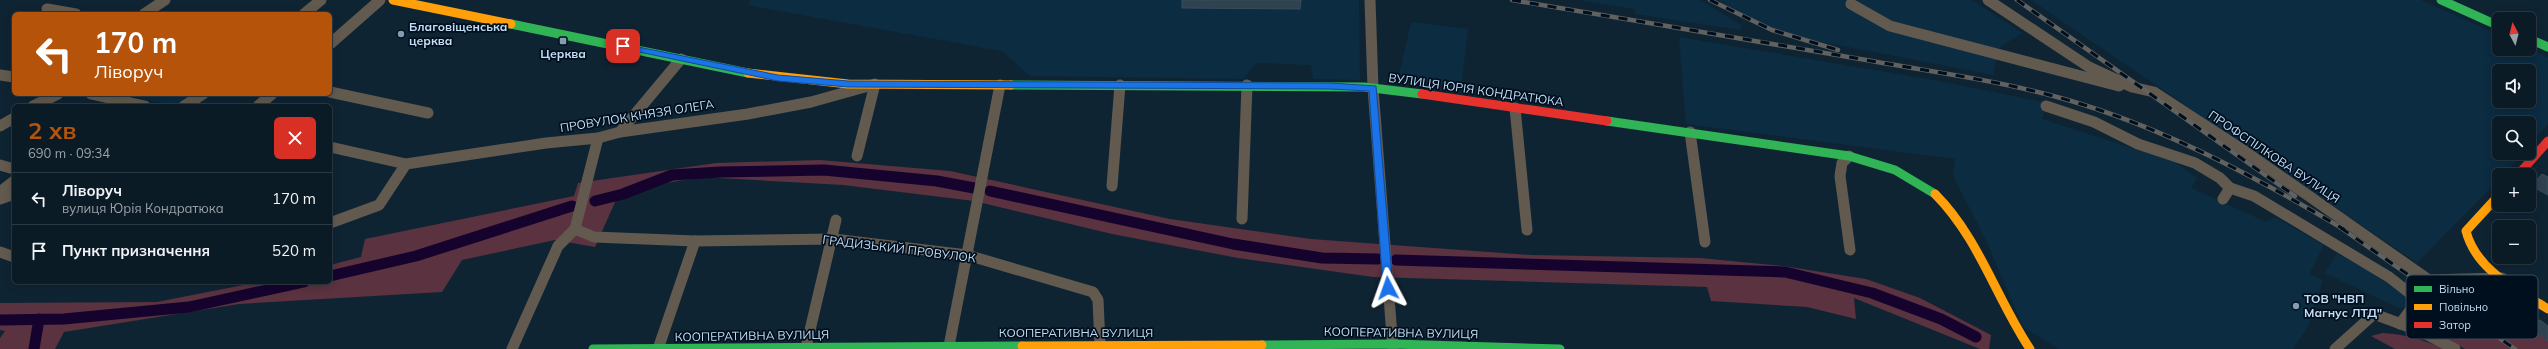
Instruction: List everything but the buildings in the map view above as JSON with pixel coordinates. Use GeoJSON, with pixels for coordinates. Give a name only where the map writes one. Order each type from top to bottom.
{"type":"FeatureCollection","features":[{"type":"Feature","properties":{"kind":"street"},"geometry":{"type":"LineString","coordinates":[[147,12],[165,0]]}},
{"type":"Feature","properties":{"kind":"street"},"geometry":{"type":"LineString","coordinates":[[306,12],[321,0]]}},
{"type":"Feature","properties":{"kind":"street"},"geometry":{"type":"LineString","coordinates":[[332,42],[380,0]]}},
{"type":"Feature","properties":{"kind":"street","name":"ВУЛИЦЯ ЮРІЯ КОНДРАТЮКА"},"geometry":{"type":"LineString","coordinates":[[393,0],[778,78],[848,84],[1120,84],[1373,88],[1690,132],[1849,156],[1880,163],[1912,177],[1950,206],[1959,218],[2011,323],[2026,347]]}},
{"type":"Feature","properties":{"kind":"street"},"geometry":{"type":"LineString","coordinates":[[1370,0],[1373,88],[1393,346]]}},
{"type":"Feature","properties":{"kind":"street","name":"ПРОФСПІЛКОВА ВУЛИЦЯ"},"geometry":{"type":"LineString","coordinates":[[1988,0],[2085,65],[2139,90],[2154,92],[2243,150],[2422,275]]}},
{"type":"Feature","properties":{"kind":"street"},"geometry":{"type":"LineString","coordinates":[[2441,0],[2492,23]]}},
{"type":"Feature","properties":{"kind":"street"},"geometry":{"type":"LineString","coordinates":[[1851,4],[1890,26],[2004,54],[2079,77],[2139,90]]}},
{"type":"Feature","properties":{"kind":"street"},"geometry":{"type":"LineString","coordinates":[[47,8],[66,12]]}},
{"type":"Feature","properties":{"kind":"street"},"geometry":{"type":"LineString","coordinates":[[2536,42],[2548,47]]}},
{"type":"Feature","properties":{"kind":"street"},"geometry":{"type":"LineString","coordinates":[[620,132],[681,59]]}},
{"type":"Feature","properties":{"kind":"street"},"geometry":{"type":"LineString","coordinates":[[0,75],[12,77]]}},
{"type":"Feature","properties":{"kind":"street"},"geometry":{"type":"LineString","coordinates":[[857,156],[875,84]]}},
{"type":"Feature","properties":{"kind":"street","name":"ПРОВУЛОК КНЯЗЯ ОЛЕГА"},"geometry":{"type":"LineString","coordinates":[[332,147],[406,164],[546,143],[598,138],[620,132],[806,103],[847,94],[875,84]]}},
{"type":"Feature","properties":{"kind":"street"},"geometry":{"type":"LineString","coordinates":[[1112,186],[1120,84]]}},
{"type":"Feature","properties":{"kind":"street"},"geometry":{"type":"LineString","coordinates":[[949,346],[1000,85]]}},
{"type":"Feature","properties":{"kind":"street"},"geometry":{"type":"LineString","coordinates":[[1242,219],[1247,85]]}},
{"type":"Feature","properties":{"kind":"street"},"geometry":{"type":"LineString","coordinates":[[332,92],[428,113]]}},
{"type":"Feature","properties":{"kind":"street"},"geometry":{"type":"LineString","coordinates":[[37,104],[54,96]]}},
{"type":"Feature","properties":{"kind":"street"},"geometry":{"type":"LineString","coordinates":[[99,96],[136,104]]}},
{"type":"Feature","properties":{"kind":"street"},"geometry":{"type":"LineString","coordinates":[[187,104],[200,96]]}},
{"type":"Feature","properties":{"kind":"street"},"geometry":{"type":"LineString","coordinates":[[260,104],[270,96]]}},
{"type":"Feature","properties":{"kind":"street"},"geometry":{"type":"LineString","coordinates":[[2046,106],[2078,115],[2110,129],[2123,138],[2205,166],[2221,178],[2230,188],[2254,196],[2389,277],[2406,290]]}},
{"type":"Feature","properties":{"kind":"street"},"geometry":{"type":"LineString","coordinates":[[1515,108],[1527,230]]}},
{"type":"Feature","properties":{"kind":"street"},"geometry":{"type":"LineString","coordinates":[[0,126],[12,119]]}},
{"type":"Feature","properties":{"kind":"street"},"geometry":{"type":"LineString","coordinates":[[1690,132],[1705,242]]}},
{"type":"Feature","properties":{"kind":"street"},"geometry":{"type":"LineString","coordinates":[[512,349],[558,246],[575,229],[598,138]]}},
{"type":"Feature","properties":{"kind":"street"},"geometry":{"type":"LineString","coordinates":[[2524,168],[2548,141]]}},
{"type":"Feature","properties":{"kind":"street"},"geometry":{"type":"LineString","coordinates":[[1849,156],[1842,163],[1840,176],[1850,250]]}},
{"type":"Feature","properties":{"kind":"street"},"geometry":{"type":"LineString","coordinates":[[332,222],[379,205],[406,164]]}},
{"type":"Feature","properties":{"kind":"street"},"geometry":{"type":"LineString","coordinates":[[0,165],[12,168]]}},
{"type":"Feature","properties":{"kind":"street"},"geometry":{"type":"LineString","coordinates":[[0,192],[12,183]]}},
{"type":"Feature","properties":{"kind":"street"},"geometry":{"type":"LineString","coordinates":[[2223,200],[2230,188]]}},
{"type":"Feature","properties":{"kind":"street"},"geometry":{"type":"LineString","coordinates":[[0,199],[12,195]]}},
{"type":"Feature","properties":{"kind":"street"},"geometry":{"type":"LineString","coordinates":[[2492,202],[2470,225],[2464,238],[2471,252],[2498,275]]}},
{"type":"Feature","properties":{"kind":"street"},"geometry":{"type":"LineString","coordinates":[[806,347],[833,239],[836,220]]}},
{"type":"Feature","properties":{"kind":"street","name":"ГРАДИЗЬКИЙ ПРОВУЛОК"},"geometry":{"type":"LineString","coordinates":[[575,229],[594,237],[695,241],[833,239],[967,255],[1094,292],[1098,300],[1100,344]]}},
{"type":"Feature","properties":{"kind":"street"},"geometry":{"type":"LineString","coordinates":[[658,349],[695,241]]}},
{"type":"Feature","properties":{"kind":"street"},"geometry":{"type":"LineString","coordinates":[[0,252],[12,256]]}},
{"type":"Feature","properties":{"kind":"street"},"geometry":{"type":"LineString","coordinates":[[2538,302],[2548,309]]}},
{"type":"Feature","properties":{"kind":"street"},"geometry":{"type":"LineString","coordinates":[[2335,349],[2374,314],[2406,327]]}},
{"type":"Feature","properties":{"kind":"street"},"geometry":{"type":"LineString","coordinates":[[2400,324],[2406,316]]}},
{"type":"Feature","properties":{"kind":"street"},"geometry":{"type":"LineString","coordinates":[[2433,339],[2455,349]]}},
{"type":"Feature","properties":{"kind":"street","name":"КООПЕРАТИВНА ВУЛИЦЯ"},"geometry":{"type":"LineString","coordinates":[[594,349],[1100,344],[1560,349]]}},
{"type":"Feature","properties":{"kind":"shaded area"},"geometry":{"type":"Polygon","coordinates":[[[751,0],[1359,0],[1360,80],[1313,79],[1311,65],[1256,63],[1243,79],[1030,76],[1002,51],[747,5],[751,0]]]}},
{"type":"Feature","properties":{"kind":"shaded area"},"geometry":{"type":"Polygon","coordinates":[[[1578,0],[1700,0],[1741,25],[1741,30],[1635,14],[1634,9],[1578,0]]]}},
{"type":"Feature","properties":{"kind":"shaded area"},"geometry":{"type":"Polygon","coordinates":[[[1719,0],[1972,0],[2022,33],[1999,48],[1993,75],[1781,34],[1765,28],[1719,0]]]}},
{"type":"Feature","properties":{"kind":"shaded area"},"geometry":{"type":"Polygon","coordinates":[[[2031,0],[2421,0],[2492,32],[2492,56],[2536,56],[2536,51],[2548,57],[2548,124],[2536,137],[2536,116],[2492,116],[2492,160],[2516,160],[2509,168],[2492,168],[2492,187],[2417,263],[2031,0]]]}},
{"type":"Feature","properties":{"kind":"shaded area"},"geometry":{"type":"Polygon","coordinates":[[[1411,22],[1468,29],[1461,88],[1398,80],[1411,22]]]}},
{"type":"Feature","properties":{"kind":"shaded area"},"geometry":{"type":"Polygon","coordinates":[[[1679,37],[1939,81],[2048,103],[2042,119],[2175,162],[2197,178],[2191,188],[2266,222],[2274,217],[2324,245],[2309,274],[2323,280],[2308,327],[2293,349],[2059,349],[2023,327],[1986,240],[1953,176],[1955,159],[1686,124],[1679,37]]]}},
{"type":"Feature","properties":{"kind":"shaded area"},"geometry":{"type":"Polygon","coordinates":[[[129,96],[188,96],[179,104],[167,104],[129,96]]]}},
{"type":"Feature","properties":{"kind":"shaded area"},"geometry":{"type":"Polygon","coordinates":[[[820,160],[950,171],[1170,219],[1311,239],[1531,255],[1700,258],[1783,266],[1866,279],[1920,298],[1991,335],[1989,349],[1980,349],[1854,298],[1856,319],[1807,307],[1711,301],[1707,287],[1373,277],[1238,258],[1112,234],[974,201],[843,185],[701,177],[620,191],[595,247],[555,240],[462,260],[442,292],[239,304],[64,332],[55,349],[0,349],[0,338],[5,331],[0,330],[0,303],[157,302],[248,284],[332,284],[332,264],[361,257],[365,239],[574,196],[578,183],[716,163],[820,160]]]}},
{"type":"Feature","properties":{"kind":"shaded area"},"geometry":{"type":"Polygon","coordinates":[[[2337,253],[2394,285],[2406,296],[2406,307],[2401,309],[2325,273],[2337,253]]]}},
{"type":"Feature","properties":{"kind":"shaded area"},"geometry":{"type":"Polygon","coordinates":[[[2383,333],[2406,336],[2406,339],[2417,339],[2446,349],[2395,349],[2371,336],[2383,333]]]}},
{"type":"Feature","properties":{"kind":"shaded area"},"geometry":{"type":"Polygon","coordinates":[[[2538,333],[2548,341],[2548,349],[2465,349],[2448,339],[2538,339],[2538,333]]]}},
{"type":"Feature","properties":{"kind":"waterway"},"geometry":{"type":"LineString","coordinates":[[595,201],[623,194],[672,175],[720,172],[824,170],[937,181],[974,188]]}},
{"type":"Feature","properties":{"kind":"waterway"},"geometry":{"type":"LineString","coordinates":[[990,191],[1233,244],[1322,258],[1378,259]]}},
{"type":"Feature","properties":{"kind":"waterway"},"geometry":{"type":"LineString","coordinates":[[332,276],[416,256],[572,206]]}},
{"type":"Feature","properties":{"kind":"waterway"},"geometry":{"type":"LineString","coordinates":[[1396,260],[1785,272],[1872,293],[1941,319],[1976,337]]}},
{"type":"Feature","properties":{"kind":"waterway"},"geometry":{"type":"LineString","coordinates":[[39,319],[64,319],[189,307],[295,284]]}},
{"type":"Feature","properties":{"kind":"waterway"},"geometry":{"type":"LineString","coordinates":[[0,320],[39,319]]}},
{"type":"Feature","properties":{"kind":"waterway"},"geometry":{"type":"LineString","coordinates":[[34,349],[39,319]]}},
{"type":"Feature","properties":{"kind":"railway"},"geometry":{"type":"LineString","coordinates":[[1512,0],[1974,79],[2055,96],[2116,116],[2183,143],[2281,193],[2345,230]]}},
{"type":"Feature","properties":{"kind":"railway"},"geometry":{"type":"LineString","coordinates":[[1710,0],[1772,30],[1838,50]]}},
{"type":"Feature","properties":{"kind":"railway"},"geometry":{"type":"LineString","coordinates":[[2017,0],[2295,196]]}},
{"type":"Feature","properties":{"kind":"railway"},"geometry":{"type":"LineString","coordinates":[[2341,228],[2409,275]]}},
{"type":"Feature","properties":{"kind":"railway"},"geometry":{"type":"LineString","coordinates":[[2501,339],[2515,349]]}},
{"type":"Feature","properties":{"kind":"traffic: fast"},"geometry":{"type":"LineString","coordinates":[[2441,0],[2492,23]]}},
{"type":"Feature","properties":{"kind":"traffic: fast"},"geometry":{"type":"LineString","coordinates":[[511,24],[748,73]]}},
{"type":"Feature","properties":{"kind":"traffic: fast"},"geometry":{"type":"LineString","coordinates":[[2536,42],[2548,47]]}},
{"type":"Feature","properties":{"kind":"traffic: fast"},"geometry":{"type":"LineString","coordinates":[[1011,85],[1364,87],[1422,94]]}},
{"type":"Feature","properties":{"kind":"traffic: fast"},"geometry":{"type":"LineString","coordinates":[[1607,121],[1849,156],[1895,170],[1935,194]]}},
{"type":"Feature","properties":{"kind":"traffic: fast"},"geometry":{"type":"LineString","coordinates":[[1262,345],[1393,344],[1560,349]]}},
{"type":"Feature","properties":{"kind":"traffic: fast"},"geometry":{"type":"LineString","coordinates":[[593,349],[1022,346]]}},
{"type":"Feature","properties":{"kind":"traffic: slow"},"geometry":{"type":"LineString","coordinates":[[393,0],[511,24]]}},
{"type":"Feature","properties":{"kind":"traffic: slow"},"geometry":{"type":"LineString","coordinates":[[748,73],[848,84],[1011,85]]}},
{"type":"Feature","properties":{"kind":"traffic: slow"},"geometry":{"type":"LineString","coordinates":[[1935,194],[1951,210],[1976,247],[2006,310],[2030,349]]}},
{"type":"Feature","properties":{"kind":"traffic: slow"},"geometry":{"type":"LineString","coordinates":[[2492,203],[2466,231],[2469,244],[2476,256],[2496,275]]}},
{"type":"Feature","properties":{"kind":"traffic: slow"},"geometry":{"type":"LineString","coordinates":[[2538,303],[2548,309]]}},
{"type":"Feature","properties":{"kind":"traffic: slow"},"geometry":{"type":"LineString","coordinates":[[1022,346],[1262,345]]}},
{"type":"Feature","properties":{"kind":"traffic: jam"},"geometry":{"type":"LineString","coordinates":[[1422,94],[1607,121]]}},
{"type":"Feature","properties":{"kind":"traffic: jam"},"geometry":{"type":"LineString","coordinates":[[2524,168],[2548,141]]}},
{"type":"Feature","properties":{"kind":"place","name":"Благовіщенська церква"},"geometry":{"type":"Point","coordinates":[401,34]}},
{"type":"Feature","properties":{"kind":"place","name":"Церква"},"geometry":{"type":"Point","coordinates":[563,41]}},
{"type":"Feature","properties":{"kind":"place","name":"ТОВ \"НВП Магнус ЛТД\""},"geometry":{"type":"Point","coordinates":[2296,306]}},
{"type":"Feature","properties":{"kind":"route"},"geometry":{"type":"LineString","coordinates":[[623,46],[778,78],[848,84],[1120,84],[1330,86],[1373,88],[1388,288]]}}]}
